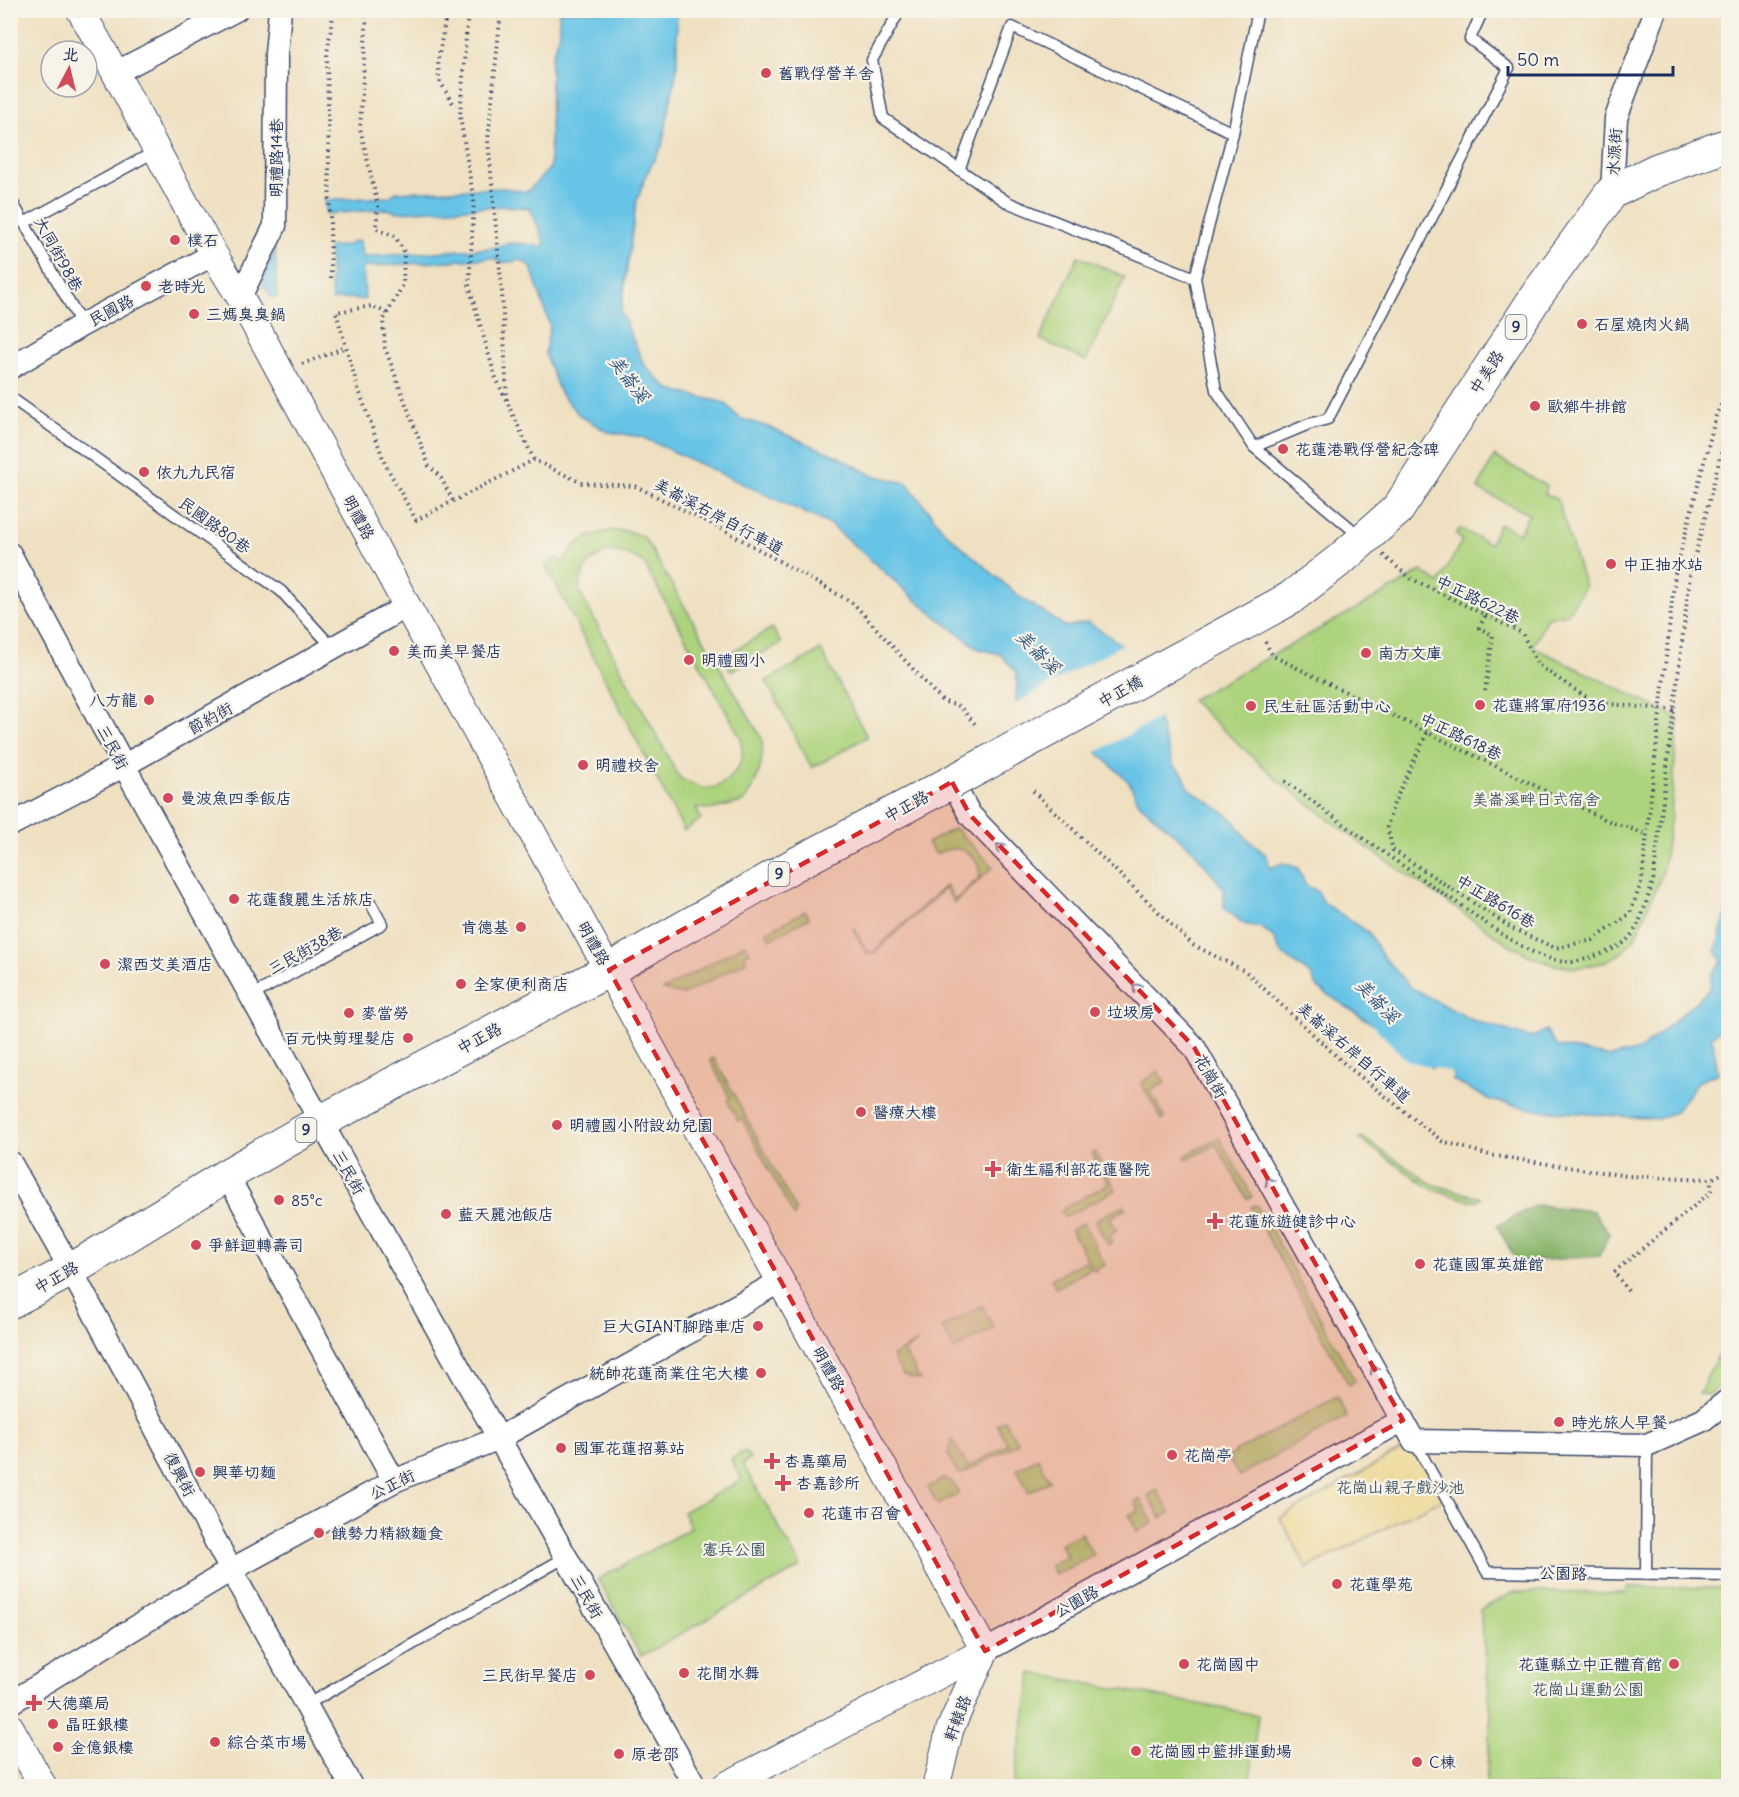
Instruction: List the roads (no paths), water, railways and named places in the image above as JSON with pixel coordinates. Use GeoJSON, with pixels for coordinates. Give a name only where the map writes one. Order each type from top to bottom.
{"type":"FeatureCollection","features":[{"type":"Feature","properties":{"kind":"main road","name":"中美路"},"geometry":{"type":"LineString","coordinates":[[1353,549],[1398,509],[1537,295],[1612,192],[1657,170],[1728,145]]}},
{"type":"Feature","properties":{"kind":"main road","name":"中正橋"},"geometry":{"type":"LineString","coordinates":[[951,782],[1288,599],[1353,549]]}},
{"type":"Feature","properties":{"kind":"main road","name":"中正路"},"geometry":{"type":"LineString","coordinates":[[10,1302],[71,1269],[320,1122],[609,970],[796,864],[951,782]]}},
{"type":"Feature","properties":{"kind":"street"},"geometry":{"type":"LineString","coordinates":[[80,10],[117,72],[158,150]]}},
{"type":"Feature","properties":{"kind":"street"},"geometry":{"type":"LineString","coordinates":[[117,72],[236,10]]}},
{"type":"Feature","properties":{"kind":"street","name":"明禮路14巷"},"geometry":{"type":"LineString","coordinates":[[240,297],[275,226],[276,54],[280,10]]}},
{"type":"Feature","properties":{"kind":"street","name":"水源街"},"geometry":{"type":"LineString","coordinates":[[1612,192],[1616,118],[1656,10]]}},
{"type":"Feature","properties":{"kind":"street","name":"明禮路"},"geometry":{"type":"LineString","coordinates":[[158,150],[207,244],[240,297],[407,606],[985,1651]]}},
{"type":"Feature","properties":{"kind":"street","name":"民國路"},"geometry":{"type":"LineString","coordinates":[[10,368],[82,325],[207,244]]}},
{"type":"Feature","properties":{"kind":"street","name":"三民街"},"geometry":{"type":"LineString","coordinates":[[10,554],[123,766],[320,1122],[695,1786]]}},
{"type":"Feature","properties":{"kind":"street","name":"節約街"},"geometry":{"type":"LineString","coordinates":[[10,825],[123,766],[407,606]]}},
{"type":"Feature","properties":{"kind":"street","name":"花崗街"},"geometry":{"type":"LineString","coordinates":[[951,782],[969,815],[1194,1047],[1403,1420]]}},
{"type":"Feature","properties":{"kind":"street","name":"復興街"},"geometry":{"type":"LineString","coordinates":[[10,1162],[71,1269],[231,1570],[351,1786]]}},
{"type":"Feature","properties":{"kind":"street"},"geometry":{"type":"LineString","coordinates":[[227,1175],[394,1481]]}},
{"type":"Feature","properties":{"kind":"street","name":"公正街"},"geometry":{"type":"LineString","coordinates":[[10,1703],[231,1570],[394,1481],[499,1438],[781,1281]]}},
{"type":"Feature","properties":{"kind":"street"},"geometry":{"type":"LineString","coordinates":[[1414,1441],[1647,1445],[1703,1420],[1728,1400]]}},
{"type":"Feature","properties":{"kind":"street","name":"公園路"},"geometry":{"type":"LineString","coordinates":[[724,1786],[985,1651],[1403,1420],[1414,1441]]}},
{"type":"Feature","properties":{"kind":"street","name":"軒轅路"},"geometry":{"type":"LineString","coordinates":[[936,1786],[950,1729],[985,1651]]}},
{"type":"Feature","properties":{"kind":"street"},"geometry":{"type":"LineString","coordinates":[[10,1727],[43,1786]]}},
{"type":"Feature","properties":{"kind":"lane"},"geometry":{"type":"LineString","coordinates":[[900,10],[872,60],[883,118],[1007,202],[1195,278]]}},
{"type":"Feature","properties":{"kind":"lane"},"geometry":{"type":"LineString","coordinates":[[1258,10],[1233,133],[1195,278],[1216,390],[1254,447],[1353,549]]}},
{"type":"Feature","properties":{"kind":"lane"},"geometry":{"type":"LineString","coordinates":[[1254,447],[1309,424],[1328,419],[1509,68],[1470,39],[1483,10]]}},
{"type":"Feature","properties":{"kind":"lane"},"geometry":{"type":"LineString","coordinates":[[960,170],[1012,27],[1233,133]]}},
{"type":"Feature","properties":{"kind":"lane"},"geometry":{"type":"LineString","coordinates":[[24,223],[158,150]]}},
{"type":"Feature","properties":{"kind":"lane","name":"大同街98巷"},"geometry":{"type":"LineString","coordinates":[[10,198],[82,325]]}},
{"type":"Feature","properties":{"kind":"lane","name":"民國路80巷"},"geometry":{"type":"LineString","coordinates":[[10,397],[281,591],[333,648]]}},
{"type":"Feature","properties":{"kind":"lane","name":"三民街38巷"},"geometry":{"type":"LineString","coordinates":[[251,996],[382,924],[370,902]]}},
{"type":"Feature","properties":{"kind":"lane","name":"公園路"},"geometry":{"type":"LineString","coordinates":[[1414,1441],[1487,1572],[1728,1576]]}},
{"type":"Feature","properties":{"kind":"lane"},"geometry":{"type":"LineString","coordinates":[[1646,1575],[1647,1445]]}},
{"type":"Feature","properties":{"kind":"lane"},"geometry":{"type":"LineString","coordinates":[[306,1705],[566,1557]]}},
{"type":"Feature","properties":{"kind":"water"},"geometry":{"type":"Polygon","coordinates":[[[559,11],[681,11],[677,17],[677,68],[662,146],[646,175],[636,204],[621,312],[644,365],[670,390],[725,403],[739,418],[768,427],[837,456],[871,475],[907,483],[945,532],[1021,598],[1066,627],[1088,622],[1122,645],[1159,721],[1173,765],[1183,774],[1189,788],[1233,819],[1247,839],[1267,856],[1270,868],[1283,863],[1298,868],[1305,884],[1318,892],[1324,903],[1368,932],[1381,954],[1410,987],[1472,1020],[1532,1038],[1546,1030],[1556,1046],[1610,1057],[1640,1050],[1710,989],[1712,974],[1722,962],[1716,951],[1728,906],[1728,1023],[1712,1036],[1718,1073],[1698,1082],[1675,1112],[1658,1119],[1537,1110],[1490,1100],[1453,1080],[1449,1061],[1441,1061],[1432,1068],[1418,1054],[1411,1029],[1374,1025],[1318,988],[1311,975],[1281,953],[1273,937],[1262,928],[1244,924],[1224,908],[1224,889],[1194,851],[1139,803],[1129,782],[1098,753],[1016,702],[1017,673],[1000,654],[979,649],[924,607],[831,525],[642,437],[608,432],[580,416],[560,393],[545,354],[550,326],[531,267],[521,260],[504,262],[493,258],[363,267],[365,299],[332,300],[329,247],[350,245],[350,242],[360,241],[362,257],[493,248],[511,243],[543,246],[545,243],[530,208],[507,206],[396,212],[388,209],[326,214],[325,200],[389,197],[396,192],[505,188],[527,192],[550,168],[551,59],[560,32],[559,11]]]}},
{"type":"Feature","properties":{"kind":"water"},"geometry":{"type":"Polygon","coordinates":[[[275,248],[277,297],[271,297],[263,284],[265,272],[275,248]]]}},
{"type":"Feature","properties":{"kind":"waterway","name":"美崙溪"},"geometry":{"type":"LineString","coordinates":[[1366,989],[1417,1043],[1462,1055]]}},
{"type":"Feature","properties":{"kind":"place","name":"舊戰俘營羊舍"},"geometry":{"type":"Point","coordinates":[766,73]}},
{"type":"Feature","properties":{"kind":"place","name":"樸石"},"geometry":{"type":"Point","coordinates":[175,240]}},
{"type":"Feature","properties":{"kind":"place","name":"老時光"},"geometry":{"type":"Point","coordinates":[146,286]}},
{"type":"Feature","properties":{"kind":"place","name":"三媽臭臭鍋"},"geometry":{"type":"Point","coordinates":[194,314]}},
{"type":"Feature","properties":{"kind":"place","name":"石屋燒肉火鍋"},"geometry":{"type":"Point","coordinates":[1582,324]}},
{"type":"Feature","properties":{"kind":"place","name":"歐鄉牛排館"},"geometry":{"type":"Point","coordinates":[1535,406]}},
{"type":"Feature","properties":{"kind":"place","name":"花蓮港戰俘營紀念碑"},"geometry":{"type":"Point","coordinates":[1283,449]}},
{"type":"Feature","properties":{"kind":"place","name":"依九九民宿"},"geometry":{"type":"Point","coordinates":[144,472]}},
{"type":"Feature","properties":{"kind":"place","name":"中正抽水站"},"geometry":{"type":"Point","coordinates":[1611,564]}},
{"type":"Feature","properties":{"kind":"place","name":"美而美早餐店"},"geometry":{"type":"Point","coordinates":[394,651]}},
{"type":"Feature","properties":{"kind":"place","name":"南方文庫"},"geometry":{"type":"Point","coordinates":[1366,653]}},
{"type":"Feature","properties":{"kind":"place","name":"明禮國小"},"geometry":{"type":"Point","coordinates":[689,660]}},
{"type":"Feature","properties":{"kind":"place","name":"八方龍"},"geometry":{"type":"Point","coordinates":[149,700]}},
{"type":"Feature","properties":{"kind":"place","name":"花蓮將軍府1936"},"geometry":{"type":"Point","coordinates":[1480,705]}},
{"type":"Feature","properties":{"kind":"place","name":"民生社區活動中心"},"geometry":{"type":"Point","coordinates":[1251,706]}},
{"type":"Feature","properties":{"kind":"place","name":"明禮校舍"},"geometry":{"type":"Point","coordinates":[583,765]}},
{"type":"Feature","properties":{"kind":"place","name":"曼波魚四季飯店"},"geometry":{"type":"Point","coordinates":[168,798]}},
{"type":"Feature","properties":{"kind":"place","name":"花蓮馥麗生活旅店"},"geometry":{"type":"Point","coordinates":[234,899]}},
{"type":"Feature","properties":{"kind":"place","name":"肯德基"},"geometry":{"type":"Point","coordinates":[521,927]}},
{"type":"Feature","properties":{"kind":"place","name":"潔西艾美酒店"},"geometry":{"type":"Point","coordinates":[105,964]}},
{"type":"Feature","properties":{"kind":"place","name":"全家便利商店"},"geometry":{"type":"Point","coordinates":[461,984]}},
{"type":"Feature","properties":{"kind":"place","name":"垃圾房"},"geometry":{"type":"Point","coordinates":[1095,1012]}},
{"type":"Feature","properties":{"kind":"place","name":"麥當勞"},"geometry":{"type":"Point","coordinates":[349,1013]}},
{"type":"Feature","properties":{"kind":"place","name":"百元快剪理髮店"},"geometry":{"type":"Point","coordinates":[408,1038]}},
{"type":"Feature","properties":{"kind":"place","name":"醫療大樓"},"geometry":{"type":"Point","coordinates":[861,1112]}},
{"type":"Feature","properties":{"kind":"place","name":"明禮國小附設幼兒園"},"geometry":{"type":"Point","coordinates":[557,1125]}},
{"type":"Feature","properties":{"kind":"place","name":"衛生福利部花蓮醫院"},"geometry":{"type":"Point","coordinates":[993,1169]}},
{"type":"Feature","properties":{"kind":"place","name":"85°c"},"geometry":{"type":"Point","coordinates":[279,1200]}},
{"type":"Feature","properties":{"kind":"place","name":"藍天麗池飯店"},"geometry":{"type":"Point","coordinates":[446,1214]}},
{"type":"Feature","properties":{"kind":"place","name":"花蓮旅遊健診中心"},"geometry":{"type":"Point","coordinates":[1215,1221]}},
{"type":"Feature","properties":{"kind":"place","name":"爭鮮迴轉壽司"},"geometry":{"type":"Point","coordinates":[196,1245]}},
{"type":"Feature","properties":{"kind":"place","name":"花蓮國軍英雄館"},"geometry":{"type":"Point","coordinates":[1420,1264]}},
{"type":"Feature","properties":{"kind":"place","name":"巨大GIANT腳踏車店"},"geometry":{"type":"Point","coordinates":[758,1326]}},
{"type":"Feature","properties":{"kind":"place","name":"統帥花蓮商業住宅大樓"},"geometry":{"type":"Point","coordinates":[761,1373]}},
{"type":"Feature","properties":{"kind":"place","name":"時光旅人早餐"},"geometry":{"type":"Point","coordinates":[1559,1422]}},
{"type":"Feature","properties":{"kind":"place","name":"國軍花蓮招募站"},"geometry":{"type":"Point","coordinates":[561,1448]}},
{"type":"Feature","properties":{"kind":"place","name":"花崗亭"},"geometry":{"type":"Point","coordinates":[1172,1455]}},
{"type":"Feature","properties":{"kind":"place","name":"杏嘉藥局"},"geometry":{"type":"Point","coordinates":[772,1461]}},
{"type":"Feature","properties":{"kind":"place","name":"興華切麵"},"geometry":{"type":"Point","coordinates":[200,1472]}},
{"type":"Feature","properties":{"kind":"place","name":"杏嘉診所"},"geometry":{"type":"Point","coordinates":[783,1483]}},
{"type":"Feature","properties":{"kind":"place","name":"花蓮市召會"},"geometry":{"type":"Point","coordinates":[809,1513]}},
{"type":"Feature","properties":{"kind":"place","name":"餓勢力精緻麵食"},"geometry":{"type":"Point","coordinates":[319,1533]}},
{"type":"Feature","properties":{"kind":"place","name":"花蓮學苑"},"geometry":{"type":"Point","coordinates":[1337,1584]}},
{"type":"Feature","properties":{"kind":"place","name":"花崗國中"},"geometry":{"type":"Point","coordinates":[1184,1664]}},
{"type":"Feature","properties":{"kind":"place","name":"花蓮縣立中正體育館"},"geometry":{"type":"Point","coordinates":[1674,1664]}},
{"type":"Feature","properties":{"kind":"place","name":"花間水舞"},"geometry":{"type":"Point","coordinates":[684,1673]}},
{"type":"Feature","properties":{"kind":"place","name":"三民街早餐店"},"geometry":{"type":"Point","coordinates":[590,1675]}},
{"type":"Feature","properties":{"kind":"place","name":"大德藥局"},"geometry":{"type":"Point","coordinates":[34,1703]}},
{"type":"Feature","properties":{"kind":"place","name":"晶旺銀樓"},"geometry":{"type":"Point","coordinates":[53,1724]}},
{"type":"Feature","properties":{"kind":"place","name":"綜合菜市場"},"geometry":{"type":"Point","coordinates":[215,1742]}},
{"type":"Feature","properties":{"kind":"place","name":"金億銀樓"},"geometry":{"type":"Point","coordinates":[58,1747]}},
{"type":"Feature","properties":{"kind":"place","name":"花崗國中籃排運動場"},"geometry":{"type":"Point","coordinates":[1136,1751]}},
{"type":"Feature","properties":{"kind":"place","name":"原老邵"},"geometry":{"type":"Point","coordinates":[619,1754]}},
{"type":"Feature","properties":{"kind":"place","name":"C棟"},"geometry":{"type":"Point","coordinates":[1417,1762]}},
{"type":"Feature","properties":{"kind":"park label","name":"美崙溪畔日式宿舍"},"geometry":{"type":"Point","coordinates":[1536,799]}},
{"type":"Feature","properties":{"kind":"park label","name":"花崗山親子戲沙池"},"geometry":{"type":"Point","coordinates":[1400,1487]}},
{"type":"Feature","properties":{"kind":"park label","name":"憲兵公園"},"geometry":{"type":"Point","coordinates":[734,1549]}},
{"type":"Feature","properties":{"kind":"park label","name":"花崗山運動公園"},"geometry":{"type":"Point","coordinates":[1588,1689]}}]}
